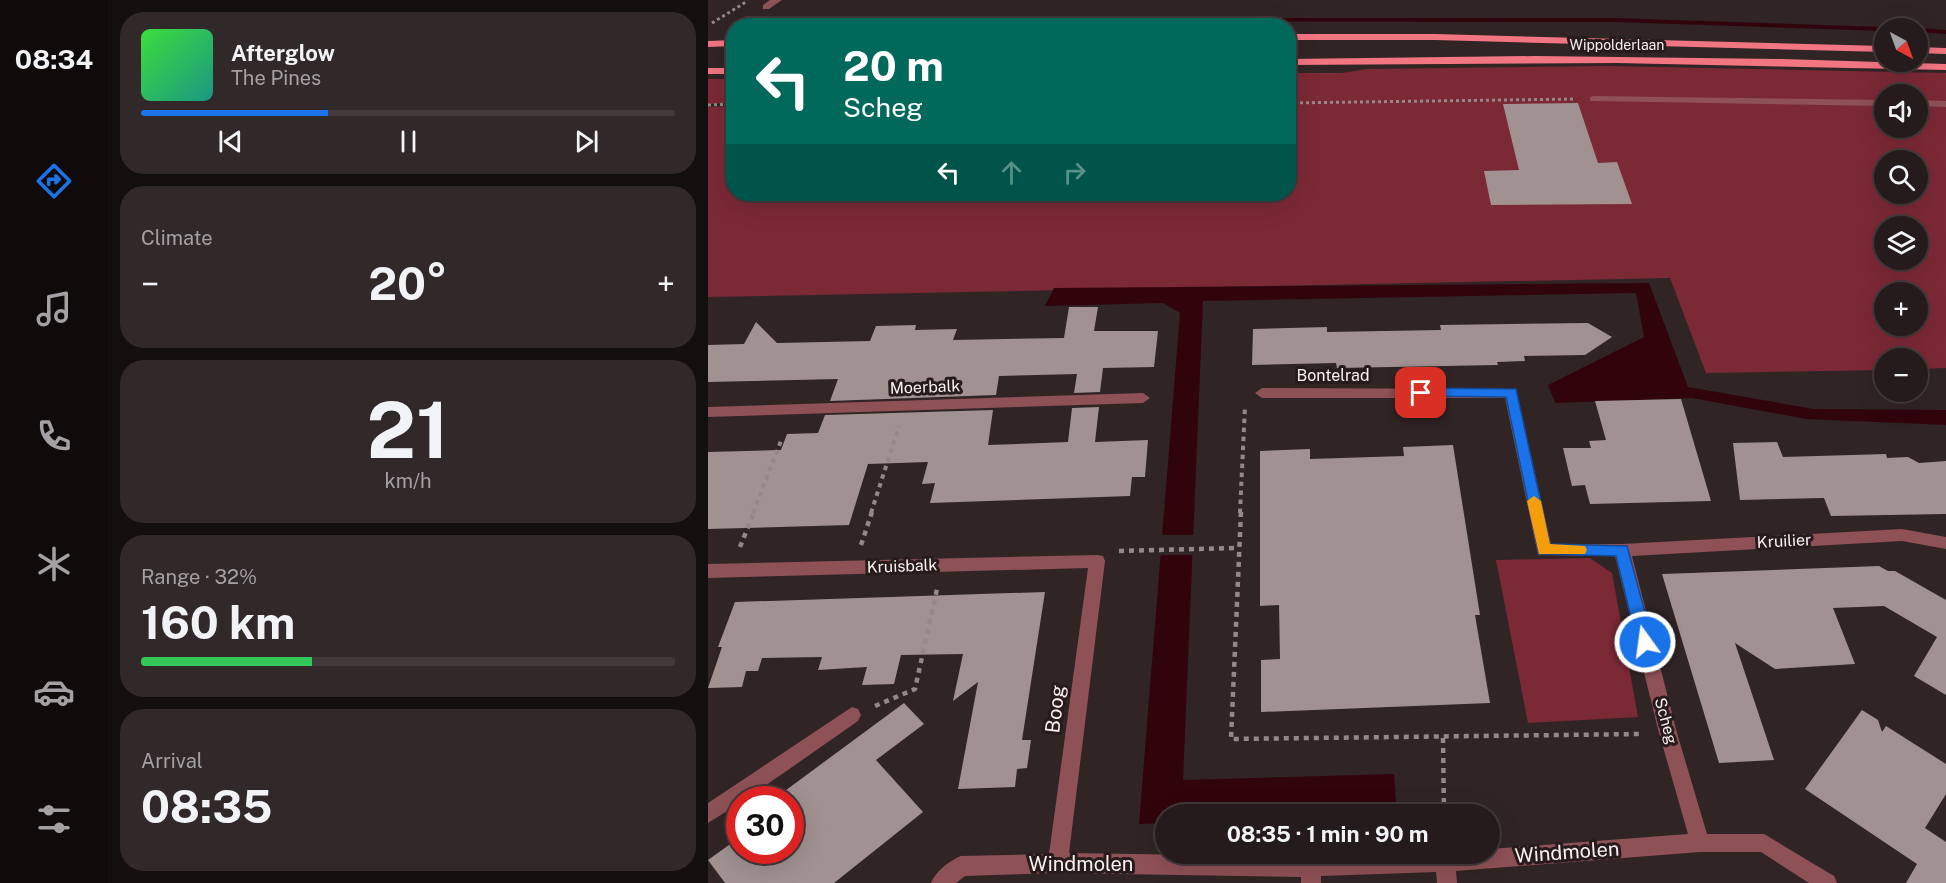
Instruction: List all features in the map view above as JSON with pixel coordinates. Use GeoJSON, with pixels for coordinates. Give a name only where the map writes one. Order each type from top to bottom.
{"type":"FeatureCollection","features":[{"type":"Feature","properties":{"kind":"main road","name":"Wippolderlaan"},"geometry":{"type":"LineString","coordinates":[[1296,38],[1435,37],[1874,49]]}},
{"type":"Feature","properties":{"kind":"main road"},"geometry":{"type":"LineString","coordinates":[[708,44],[726,43]]}},
{"type":"Feature","properties":{"kind":"main road"},"geometry":{"type":"LineString","coordinates":[[1928,50],[1946,51]]}},
{"type":"Feature","properties":{"kind":"main road","name":"Wippolderlaan"},"geometry":{"type":"LineString","coordinates":[[1296,62],[1443,59],[1746,61],[1946,67]]}},
{"type":"Feature","properties":{"kind":"main road"},"geometry":{"type":"LineString","coordinates":[[708,71],[726,71]]}},
{"type":"Feature","properties":{"kind":"street"},"geometry":{"type":"LineString","coordinates":[[766,7],[777,0]]}},
{"type":"Feature","properties":{"kind":"street"},"geometry":{"type":"LineString","coordinates":[[1594,99],[1874,103]]}},
{"type":"Feature","properties":{"kind":"street"},"geometry":{"type":"LineString","coordinates":[[1928,103],[1946,104]]}},
{"type":"Feature","properties":{"kind":"street","name":"Bontelrad"},"geometry":{"type":"LineString","coordinates":[[1262,393],[1511,393],[1544,549],[1622,550]]}},
{"type":"Feature","properties":{"kind":"street","name":"Moerbalk"},"geometry":{"type":"LineString","coordinates":[[708,412],[1143,398]]}},
{"type":"Feature","properties":{"kind":"street","name":"Kruilier"},"geometry":{"type":"LineString","coordinates":[[1622,550],[1902,535],[1946,543]]}},
{"type":"Feature","properties":{"kind":"street","name":"Scheg"},"geometry":{"type":"LineString","coordinates":[[1622,550],[1668,733],[1700,843]]}},
{"type":"Feature","properties":{"kind":"street","name":"Kruisbalk"},"geometry":{"type":"LineString","coordinates":[[708,571],[1097,561]]}},
{"type":"Feature","properties":{"kind":"street","name":"Boog"},"geometry":{"type":"LineString","coordinates":[[1058,863],[1097,561]]}},
{"type":"Feature","properties":{"kind":"street"},"geometry":{"type":"LineString","coordinates":[[708,814],[852,715]]}},
{"type":"Feature","properties":{"kind":"street","name":"Windmolen"},"geometry":{"type":"LineString","coordinates":[[1500,858],[1700,843],[1764,843],[1827,883]]}},
{"type":"Feature","properties":{"kind":"street","name":"Windmolen"},"geometry":{"type":"LineString","coordinates":[[941,883],[961,866],[1058,863],[1311,875],[1424,864]]}},
{"type":"Feature","properties":{"kind":"street"},"geometry":{"type":"LineString","coordinates":[[1445,864],[1447,883]]}},
{"type":"Feature","properties":{"kind":"path"},"geometry":{"type":"LineString","coordinates":[[710,24],[749,0]]}},
{"type":"Feature","properties":{"kind":"path"},"geometry":{"type":"LineString","coordinates":[[1296,103],[1594,99]]}},
{"type":"Feature","properties":{"kind":"path"},"geometry":{"type":"LineString","coordinates":[[708,105],[726,104]]}},
{"type":"Feature","properties":{"kind":"path"},"geometry":{"type":"LineString","coordinates":[[1262,393],[1245,404],[1231,739],[1443,738],[1668,733]]}},
{"type":"Feature","properties":{"kind":"path"},"geometry":{"type":"LineString","coordinates":[[854,568],[905,406]]}},
{"type":"Feature","properties":{"kind":"path"},"geometry":{"type":"LineString","coordinates":[[731,570],[781,441]]}},
{"type":"Feature","properties":{"kind":"path"},"geometry":{"type":"LineString","coordinates":[[1147,549],[1238,548]]}},
{"type":"Feature","properties":{"kind":"path"},"geometry":{"type":"LineString","coordinates":[[852,715],[915,689],[943,565]]}},
{"type":"Feature","properties":{"kind":"path"},"geometry":{"type":"LineString","coordinates":[[1443,738],[1444,804]]}},
{"type":"Feature","properties":{"kind":"shaded area"},"geometry":{"type":"Polygon","coordinates":[[[1607,66],[1946,73],[1946,368],[1928,369],[1928,348],[1874,348],[1874,370],[1706,373],[1670,278],[708,297],[708,107],[726,106],[726,201],[1296,201],[1296,73],[1342,73],[1367,69],[1607,66]]]}},
{"type":"Feature","properties":{"kind":"shaded area"},"geometry":{"type":"Polygon","coordinates":[[[708,79],[726,79],[726,103],[708,104],[708,79]]]}},
{"type":"Feature","properties":{"kind":"shaded area"},"geometry":{"type":"Polygon","coordinates":[[[1649,283],[1688,387],[1814,409],[1946,410],[1946,425],[1806,419],[1692,398],[1555,403],[1548,385],[1644,337],[1636,293],[1203,301],[1183,780],[1394,774],[1396,804],[1155,804],[1155,823],[1139,824],[1180,313],[1163,303],[1045,306],[1054,288],[1649,283]]]}},
{"type":"Feature","properties":{"kind":"shaded area"},"geometry":{"type":"Polygon","coordinates":[[[1590,558],[1612,573],[1638,717],[1528,723],[1496,560],[1590,558]]]}},
{"type":"Feature","properties":{"kind":"pier"},"geometry":{"type":"Polygon","coordinates":[[[1160,535],[1196,535],[1196,555],[1158,555],[1160,535]]]}},
{"type":"Feature","properties":{"kind":"building"},"geometry":{"type":"Polygon","coordinates":[[[1578,103],[1598,163],[1617,162],[1632,204],[1491,205],[1484,171],[1519,170],[1503,104],[1578,103]]]}},
{"type":"Feature","properties":{"kind":"building"},"geometry":{"type":"Polygon","coordinates":[[[1069,307],[1098,307],[1094,331],[1158,331],[1154,367],[1103,368],[1100,392],[1074,393],[1077,374],[999,376],[996,395],[830,401],[838,379],[708,382],[708,345],[744,344],[756,322],[777,343],[870,341],[876,326],[916,325],[915,330],[957,329],[953,340],[1064,338],[1069,307]]]}},
{"type":"Feature","properties":{"kind":"building"},"geometry":{"type":"Polygon","coordinates":[[[1588,323],[1612,337],[1585,355],[1524,356],[1525,361],[1497,362],[1498,365],[1337,368],[1336,363],[1252,365],[1253,329],[1327,327],[1327,332],[1441,330],[1440,325],[1588,323]]]}},
{"type":"Feature","properties":{"kind":"building"},"geometry":{"type":"Polygon","coordinates":[[[1681,399],[1711,501],[1590,504],[1585,485],[1572,486],[1563,448],[1591,448],[1589,441],[1606,440],[1595,401],[1681,399]]]}},
{"type":"Feature","properties":{"kind":"building"},"geometry":{"type":"Polygon","coordinates":[[[1099,407],[1095,442],[1148,440],[1145,477],[1132,477],[1130,496],[930,503],[935,483],[922,484],[928,462],[868,464],[849,525],[708,529],[708,452],[781,450],[787,434],[818,433],[825,415],[993,410],[988,445],[1068,442],[1072,408],[1099,407]]]}},
{"type":"Feature","properties":{"kind":"building"},"geometry":{"type":"Polygon","coordinates":[[[1777,442],[1783,457],[1886,454],[1887,458],[1908,457],[1919,463],[1946,461],[1946,514],[1831,516],[1824,498],[1740,500],[1733,443],[1777,442]]]}},
{"type":"Feature","properties":{"kind":"building"},"geometry":{"type":"Polygon","coordinates":[[[1453,445],[1480,615],[1475,615],[1490,703],[1261,712],[1261,660],[1280,659],[1279,605],[1260,606],[1260,451],[1310,449],[1310,459],[1404,456],[1403,447],[1453,445]]]}},
{"type":"Feature","properties":{"kind":"building"},"geometry":{"type":"Polygon","coordinates":[[[1879,566],[1888,571],[1895,571],[1946,600],[1946,695],[1914,676],[1937,637],[1884,606],[1833,608],[1855,664],[1775,669],[1735,643],[1774,760],[1719,763],[1662,574],[1879,566]]]}},
{"type":"Feature","properties":{"kind":"building"},"geometry":{"type":"Polygon","coordinates":[[[1045,592],[1022,740],[1031,740],[1027,768],[1017,769],[1015,787],[958,789],[978,682],[953,701],[963,654],[901,655],[894,684],[862,685],[867,667],[818,670],[822,657],[762,658],[758,671],[746,671],[742,687],[708,688],[722,647],[718,647],[735,602],[1045,592]]]}},
{"type":"Feature","properties":{"kind":"building"},"geometry":{"type":"Polygon","coordinates":[[[904,703],[924,724],[876,760],[923,812],[834,883],[725,883],[708,860],[726,847],[726,864],[804,864],[804,786],[792,786],[904,703]]]}},
{"type":"Feature","properties":{"kind":"building"},"geometry":{"type":"Polygon","coordinates":[[[1862,710],[1878,720],[1882,732],[1886,726],[1946,764],[1946,794],[1925,828],[1946,842],[1946,883],[1906,883],[1917,864],[1805,789],[1862,710]]]}},
{"type":"Feature","properties":{"kind":"waterway"},"geometry":{"type":"LineString","coordinates":[[1296,20],[1613,20],[1874,29]]}},
{"type":"Feature","properties":{"kind":"waterway"},"geometry":{"type":"LineString","coordinates":[[1928,31],[1946,32]]}},
{"type":"Feature","properties":{"kind":"slow traffic"},"geometry":{"type":"LineString","coordinates":[[1534,501],[1544,549],[1579,550]]}},
{"type":"Feature","properties":{"kind":"route"},"geometry":{"type":"LineString","coordinates":[[1421,393],[1511,393],[1544,549],[1622,550],[1645,642]]}}]}
